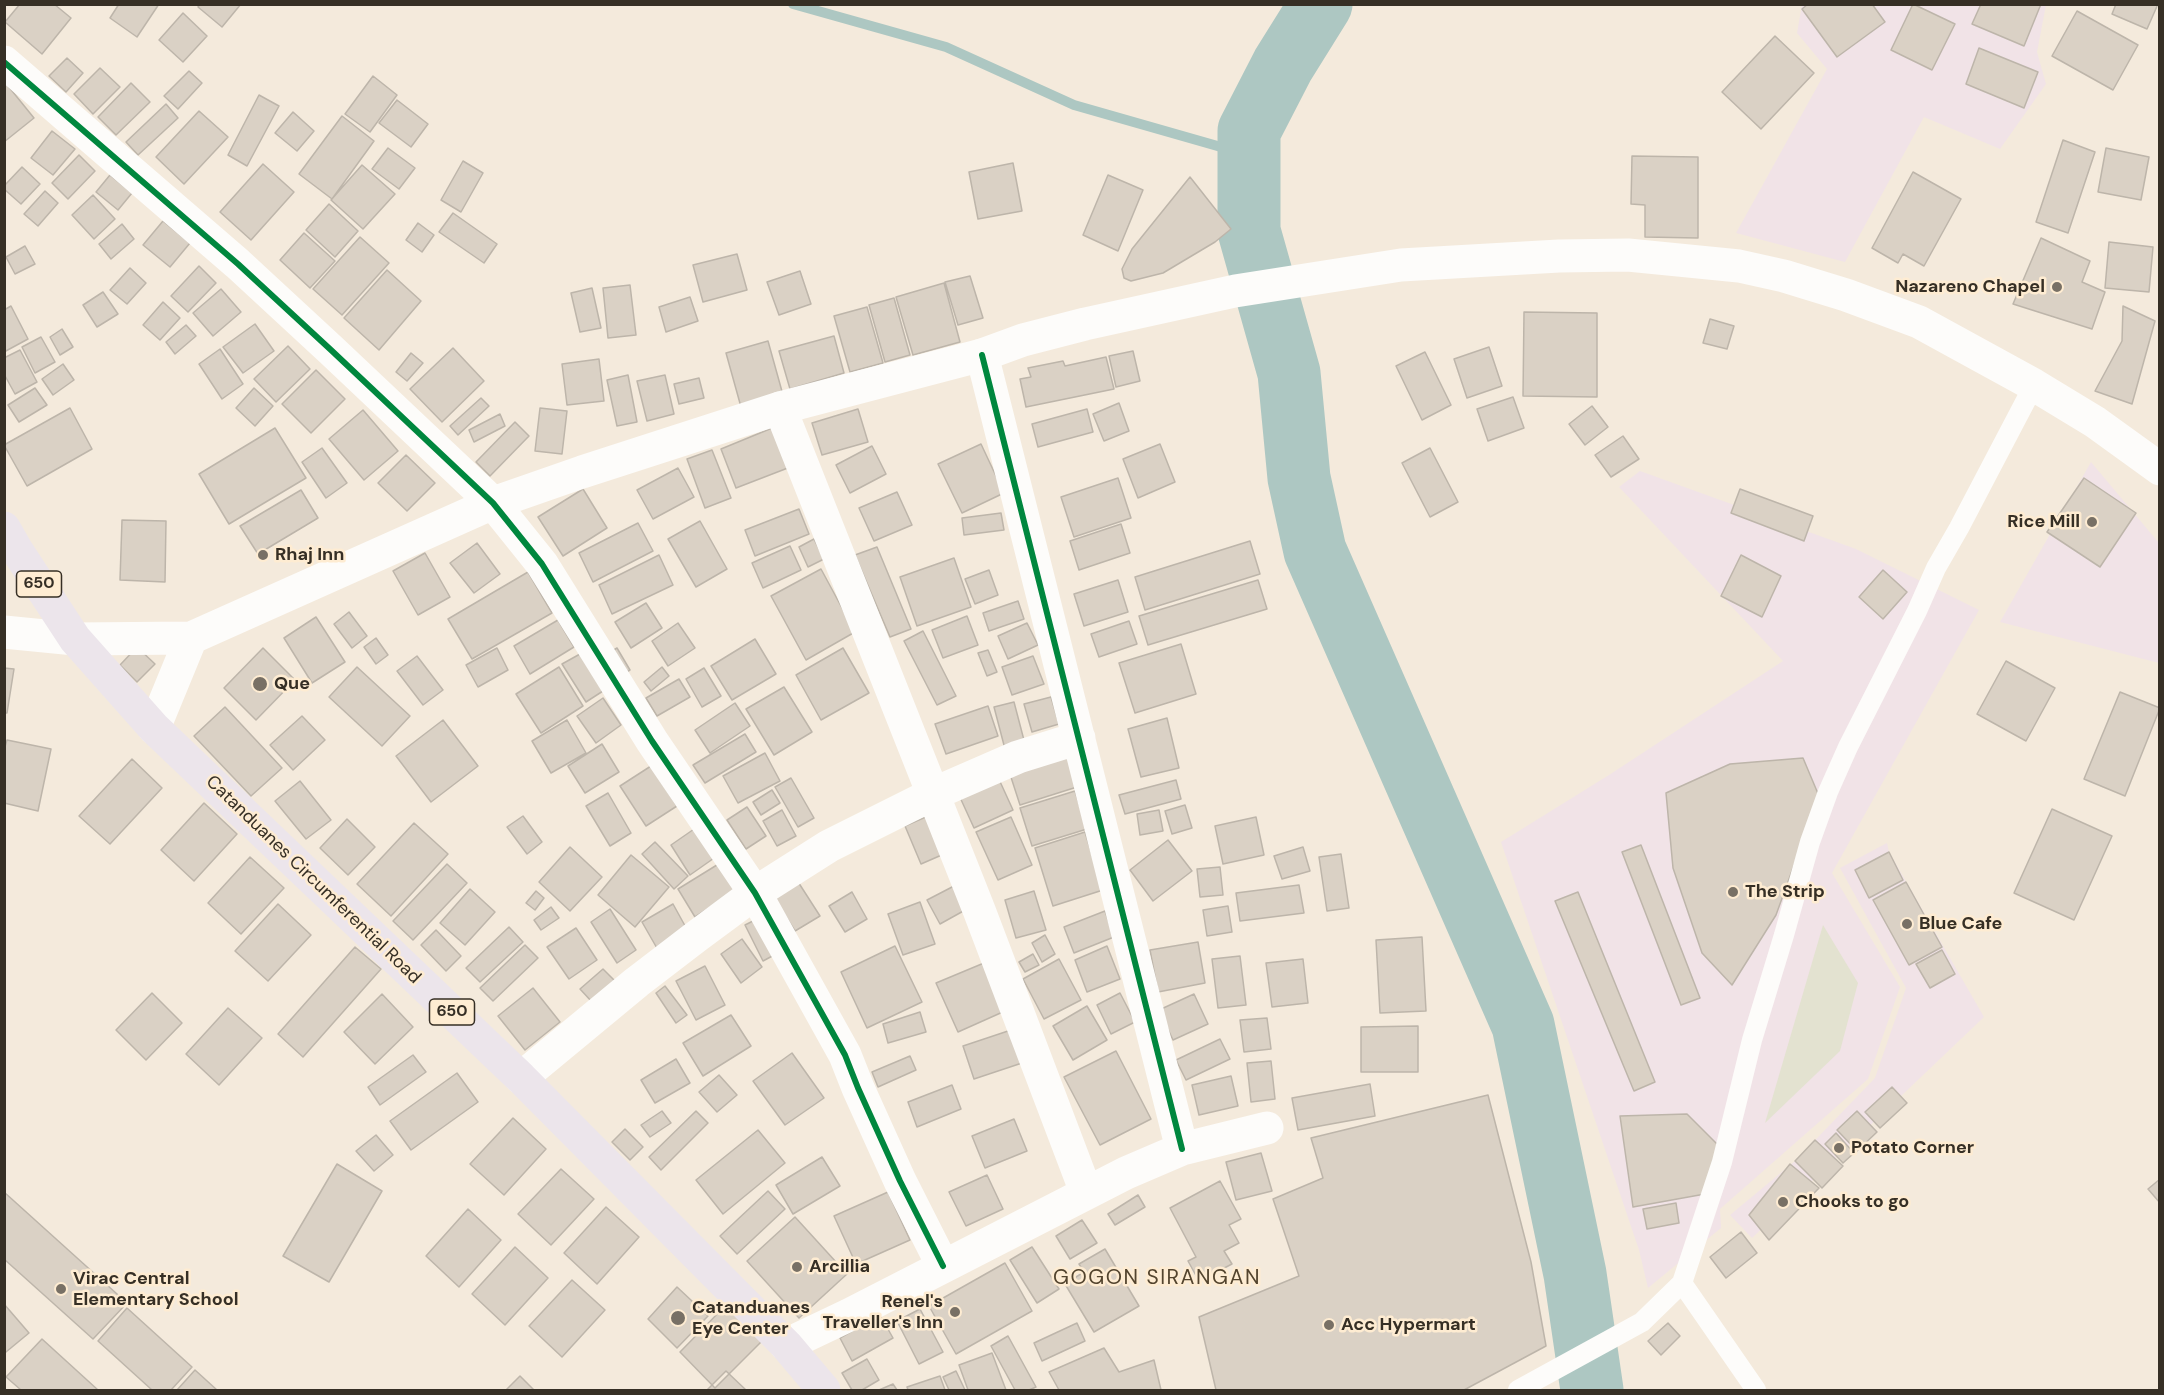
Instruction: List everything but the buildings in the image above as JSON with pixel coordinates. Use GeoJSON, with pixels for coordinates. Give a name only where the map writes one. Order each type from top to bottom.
{"type":"FeatureCollection","features":[{"type":"Feature","properties":{"kind":"main road","name":"Catanduanes Circumferential Road"},"geometry":{"type":"LineString","coordinates":[[4,528],[75,639],[154,728],[521,1078],[786,1344],[824,1390]]}},
{"type":"Feature","properties":{"kind":"street"},"geometry":{"type":"LineString","coordinates":[[4,62],[238,264],[493,503],[552,578],[652,741],[756,893],[845,1054],[900,1181],[943,1266]]}},
{"type":"Feature","properties":{"kind":"street"},"geometry":{"type":"LineString","coordinates":[[4,632],[75,639],[191,638],[493,503],[780,408],[982,355],[1023,340],[1235,291],[1363,270],[1436,262],[1628,255],[1739,266],[1784,276],[1846,295],[1919,322],[2034,385],[2095,422],[2160,469]]}},
{"type":"Feature","properties":{"kind":"street"},"geometry":{"type":"LineString","coordinates":[[982,355],[1182,1149]]}},
{"type":"Feature","properties":{"kind":"street"},"geometry":{"type":"LineString","coordinates":[[780,408],[1035,1055],[1086,1192]]}},
{"type":"Feature","properties":{"kind":"street"},"geometry":{"type":"LineString","coordinates":[[154,728],[191,638]]}},
{"type":"Feature","properties":{"kind":"street"},"geometry":{"type":"LineString","coordinates":[[521,1078],[636,982],[756,893],[829,846],[933,794],[1018,757],[1079,738]]}},
{"type":"Feature","properties":{"kind":"street"},"geometry":{"type":"LineString","coordinates":[[786,1344],[849,1315],[1086,1192],[1182,1149],[1267,1128]]}},
{"type":"Feature","properties":{"kind":"lane"},"geometry":{"type":"LineString","coordinates":[[1518,1390],[1642,1322],[1682,1283],[1722,1162],[1744,1069],[1810,842],[1828,792],[1936,568],[2034,385]]}},
{"type":"Feature","properties":{"kind":"lane"},"geometry":{"type":"LineString","coordinates":[[1682,1283],[1756,1390]]}},
{"type":"Feature","properties":{"kind":"shaded area"},"geometry":{"type":"Polygon","coordinates":[[[1802,5],[2046,5],[2037,52],[2046,84],[2000,149],[1924,117],[1845,262],[1736,233],[1827,69],[1797,33],[1802,5]]]}},
{"type":"Feature","properties":{"kind":"shaded area"},"geometry":{"type":"Polygon","coordinates":[[[2091,462],[2159,543],[2159,663],[2000,622],[2091,462]]]}},
{"type":"Feature","properties":{"kind":"shaded area"},"geometry":{"type":"Polygon","coordinates":[[[1640,471],[1856,549],[1979,610],[1832,873],[1900,987],[1868,1079],[1720,1209],[1721,1228],[1648,1288],[1639,1250],[1501,842],[1609,775],[1783,661],[1619,487],[1640,471]]]}},
{"type":"Feature","properties":{"kind":"shaded area"},"geometry":{"type":"Polygon","coordinates":[[[1887,843],[1889,852],[1984,1017],[1752,1238],[1730,1215],[1795,1161],[1875,1078],[1906,988],[1840,868],[1887,843]]]}},
{"type":"Feature","properties":{"kind":"green space"},"geometry":{"type":"Polygon","coordinates":[[[1823,925],[1858,983],[1840,1051],[1765,1123],[1823,925]]]}},
{"type":"Feature","properties":{"kind":"waterway"},"geometry":{"type":"LineString","coordinates":[[793,4],[946,47],[1074,105],[1249,155]]}},
{"type":"Feature","properties":{"kind":"waterway"},"geometry":{"type":"LineString","coordinates":[[1321,4],[1283,65],[1249,131],[1249,231],[1289,373],[1299,478],[1315,551],[1523,1025],[1575,1274],[1592,1390]]}},
{"type":"Feature","properties":{"kind":"cycle path"},"geometry":{"type":"LineString","coordinates":[[4,62],[238,264],[331,350],[493,503],[542,564],[652,741],[755,893],[845,1055],[900,1181],[943,1266]]}},
{"type":"Feature","properties":{"kind":"cycle path"},"geometry":{"type":"LineString","coordinates":[[982,355],[1182,1149]]}},
{"type":"Feature","properties":{"kind":"place","name":"Nazareno Chapel"},"geometry":{"type":"Point","coordinates":[2057,287]}},
{"type":"Feature","properties":{"kind":"place","name":"Rice Mill"},"geometry":{"type":"Point","coordinates":[2092,522]}},
{"type":"Feature","properties":{"kind":"place","name":"Rhaj Inn"},"geometry":{"type":"Point","coordinates":[263,555]}},
{"type":"Feature","properties":{"kind":"place","name":"Que"},"geometry":{"type":"Point","coordinates":[260,684]}},
{"type":"Feature","properties":{"kind":"place","name":"The Strip"},"geometry":{"type":"Point","coordinates":[1733,892]}},
{"type":"Feature","properties":{"kind":"place","name":"Blue Cafe"},"geometry":{"type":"Point","coordinates":[1907,924]}},
{"type":"Feature","properties":{"kind":"place","name":"Potato Corner"},"geometry":{"type":"Point","coordinates":[1839,1148]}},
{"type":"Feature","properties":{"kind":"place","name":"Chooks to go"},"geometry":{"type":"Point","coordinates":[1783,1202]}},
{"type":"Feature","properties":{"kind":"place","name":"Arcillia"},"geometry":{"type":"Point","coordinates":[797,1267]}},
{"type":"Feature","properties":{"kind":"place","name":"Virac Central Elementary School"},"geometry":{"type":"Point","coordinates":[61,1289]}},
{"type":"Feature","properties":{"kind":"place","name":"Renel's Traveller's Inn"},"geometry":{"type":"Point","coordinates":[955,1312]}},
{"type":"Feature","properties":{"kind":"place","name":"Catanduanes Eye Center"},"geometry":{"type":"Point","coordinates":[678,1318]}},
{"type":"Feature","properties":{"kind":"place","name":"Acc Hypermart"},"geometry":{"type":"Point","coordinates":[1329,1325]}},
{"type":"Feature","properties":{"kind":"district","name":"GOGON SIRANGAN"},"geometry":{"type":"Point","coordinates":[1157,1278]}}]}
